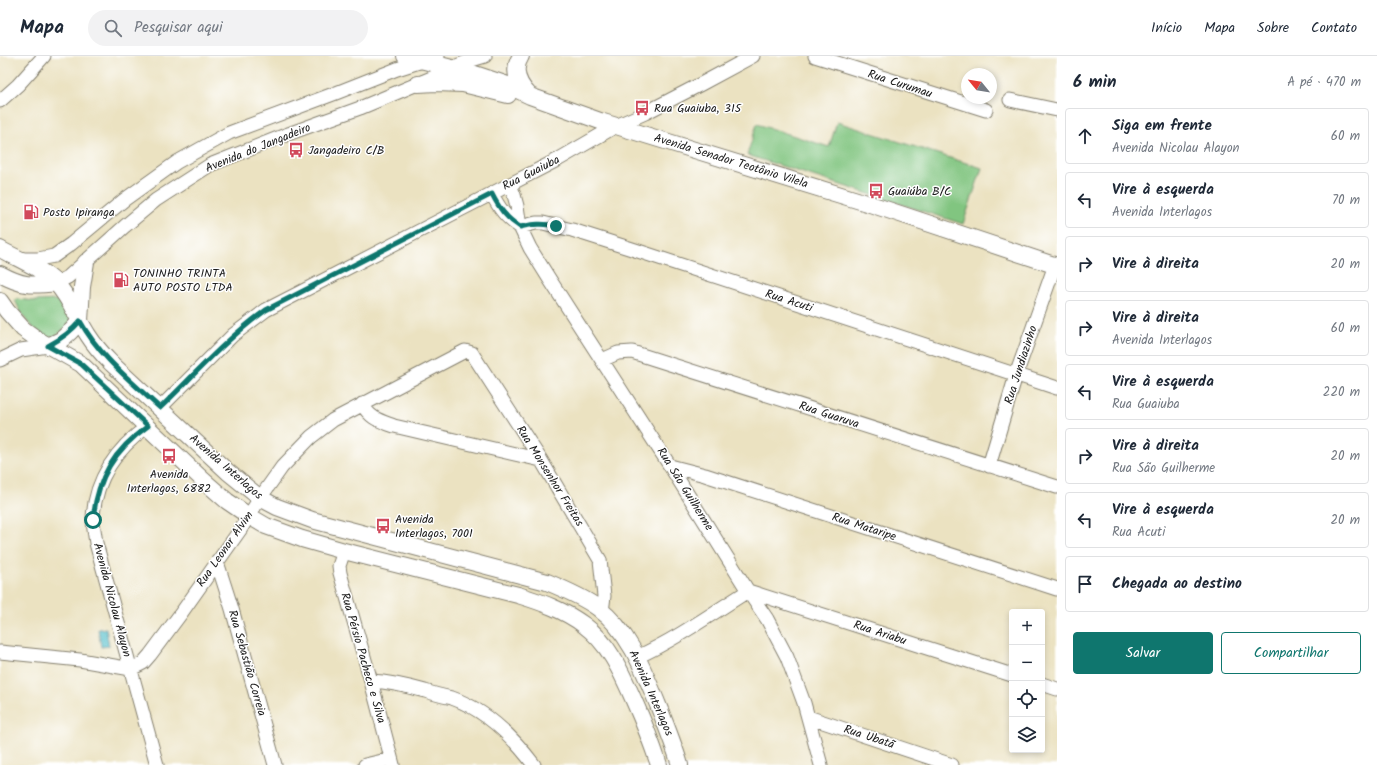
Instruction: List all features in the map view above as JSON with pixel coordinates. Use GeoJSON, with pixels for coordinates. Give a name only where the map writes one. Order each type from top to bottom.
{"type":"FeatureCollection","features":[{"type":"Feature","properties":{"kind":"main road","name":"Avenida Senador Teotônio Vilela"},"geometry":{"type":"LineString","coordinates":[[405,56],[505,84],[530,96],[616,126],[870,204],[1056,266]]}},
{"type":"Feature","properties":{"kind":"main road"},"geometry":{"type":"LineString","coordinates":[[521,56],[516,67],[518,80],[521,87],[530,96]]}},
{"type":"Feature","properties":{"kind":"main road"},"geometry":{"type":"LineString","coordinates":[[418,84],[463,84],[511,96],[530,96]]}},
{"type":"Feature","properties":{"kind":"main road","name":"Avenida Interlagos"},"geometry":{"type":"LineString","coordinates":[[0,250],[42,272],[56,283],[71,304],[99,350],[112,364],[228,472],[260,498],[277,507],[312,520],[546,582],[578,597],[602,612],[612,620],[637,657],[651,687],[680,765]]}},
{"type":"Feature","properties":{"kind":"main road"},"geometry":{"type":"LineString","coordinates":[[48,346],[61,340],[80,321],[82,287],[86,262]]}},
{"type":"Feature","properties":{"kind":"main road"},"geometry":{"type":"LineString","coordinates":[[0,274],[24,284],[35,286],[56,283]]}},
{"type":"Feature","properties":{"kind":"main road","name":"Avenida Interlagos"},"geometry":{"type":"LineString","coordinates":[[0,301],[23,329],[48,346],[81,364],[227,502],[249,516],[273,528],[302,539],[344,552],[542,602],[565,612],[584,625],[602,642],[620,669],[650,739],[659,765]]}},
{"type":"Feature","properties":{"kind":"street"},"geometry":{"type":"LineString","coordinates":[[0,101],[18,85],[44,56]]}},
{"type":"Feature","properties":{"kind":"street","name":"Avenida do Jangadeiro"},"geometry":{"type":"LineString","coordinates":[[19,259],[38,259],[54,256],[71,244],[124,200],[177,162],[229,133],[397,69],[438,56]]}},
{"type":"Feature","properties":{"kind":"street","name":"Avenida do Jangadeiro"},"geometry":{"type":"LineString","coordinates":[[56,283],[68,277],[156,200],[210,165],[288,134],[360,108],[473,59],[485,56]]}},
{"type":"Feature","properties":{"kind":"street","name":"Rua Guaiuba"},"geometry":{"type":"LineString","coordinates":[[160,408],[228,340],[266,310],[510,185],[616,126],[645,113],[753,56]]}},
{"type":"Feature","properties":{"kind":"street","name":"Rua Curumau"},"geometry":{"type":"LineString","coordinates":[[815,56],[986,110]]}},
{"type":"Feature","properties":{"kind":"street"},"geometry":{"type":"LineString","coordinates":[[1010,100],[1057,110]]}},
{"type":"Feature","properties":{"kind":"street","name":"Rua São Guilherme"},"geometry":{"type":"LineString","coordinates":[[510,185],[517,206],[520,227],[550,280],[767,619],[787,657],[808,717],[821,765]]}},
{"type":"Feature","properties":{"kind":"street","name":"Rua São Guilherme"},"geometry":{"type":"LineString","coordinates":[[492,194],[502,212],[520,227]]}},
{"type":"Feature","properties":{"kind":"street"},"geometry":{"type":"LineString","coordinates":[[124,200],[137,216]]}},
{"type":"Feature","properties":{"kind":"street","name":"Rua Acuti"},"geometry":{"type":"LineString","coordinates":[[520,227],[543,223],[572,230],[1057,388]]}},
{"type":"Feature","properties":{"kind":"street","name":"Rua Jundiazinho"},"geometry":{"type":"LineString","coordinates":[[990,466],[1016,375],[1056,266]]}},
{"type":"Feature","properties":{"kind":"street"},"geometry":{"type":"LineString","coordinates":[[0,360],[21,350],[48,346]]}},
{"type":"Feature","properties":{"kind":"street","name":"Rua Leonor Alvim"},"geometry":{"type":"LineString","coordinates":[[131,669],[142,663],[150,655],[217,562],[282,467],[311,437],[333,420],[362,404],[430,370],[460,353],[468,351]]}},
{"type":"Feature","properties":{"kind":"street","name":"Rua Monsenhor Freitas"},"geometry":{"type":"LineString","coordinates":[[468,351],[475,358],[540,460],[600,560],[604,596],[602,612]]}},
{"type":"Feature","properties":{"kind":"street","name":"Rua Guaruva"},"geometry":{"type":"LineString","coordinates":[[602,360],[618,353],[632,352],[1057,488]]}},
{"type":"Feature","properties":{"kind":"street"},"geometry":{"type":"LineString","coordinates":[[362,404],[367,414],[371,417],[394,426],[540,460]]}},
{"type":"Feature","properties":{"kind":"street","name":"Avenida Nicolau Alayon"},"geometry":{"type":"LineString","coordinates":[[148,426],[135,435],[115,456],[103,477],[94,507],[93,520],[96,543],[157,765]]}},
{"type":"Feature","properties":{"kind":"street","name":"Rua Mataripe"},"geometry":{"type":"LineString","coordinates":[[670,466],[705,475],[1057,589]]}},
{"type":"Feature","properties":{"kind":"street","name":"Rua Pérsio Pacheco e Silva"},"geometry":{"type":"LineString","coordinates":[[344,552],[339,566],[340,572],[392,762]]}},
{"type":"Feature","properties":{"kind":"street","name":"Rua Sebastião Correia"},"geometry":{"type":"LineString","coordinates":[[217,562],[232,609],[275,765]]}},
{"type":"Feature","properties":{"kind":"street"},"geometry":{"type":"LineString","coordinates":[[637,657],[650,651],[748,591]]}},
{"type":"Feature","properties":{"kind":"street","name":"Rua Ariabu"},"geometry":{"type":"LineString","coordinates":[[748,591],[1009,674]]}},
{"type":"Feature","properties":{"kind":"street"},"geometry":{"type":"LineString","coordinates":[[0,652],[80,660],[131,669]]}},
{"type":"Feature","properties":{"kind":"street"},"geometry":{"type":"LineString","coordinates":[[371,681],[398,684],[452,698],[463,703],[489,718],[501,728],[534,765]]}},
{"type":"Feature","properties":{"kind":"street"},"geometry":{"type":"LineString","coordinates":[[1045,685],[1057,689]]}},
{"type":"Feature","properties":{"kind":"street","name":"Rua Ubatã"},"geometry":{"type":"LineString","coordinates":[[808,717],[952,765]]}},
{"type":"Feature","properties":{"kind":"street"},"geometry":{"type":"LineString","coordinates":[[365,765],[392,762]]}},
{"type":"Feature","properties":{"kind":"green space"},"geometry":{"type":"Polygon","coordinates":[[[837,122],[982,168],[963,224],[747,155],[757,124],[829,147],[837,122]]]}},
{"type":"Feature","properties":{"kind":"green space"},"geometry":{"type":"Polygon","coordinates":[[[15,300],[35,301],[58,300],[62,302],[72,323],[52,339],[45,336],[33,328],[25,319],[15,300]]]}},
{"type":"Feature","properties":{"kind":"water"},"geometry":{"type":"Polygon","coordinates":[[[106,628],[109,646],[101,647],[98,629],[106,628]]]}},
{"type":"Feature","properties":{"kind":"place","name":"Rua Guaiuba, 315"},"geometry":{"type":"Point","coordinates":[642,108]}},
{"type":"Feature","properties":{"kind":"place","name":"Jangadeiro C/B"},"geometry":{"type":"Point","coordinates":[296,150]}},
{"type":"Feature","properties":{"kind":"place","name":"Guaiúba B/C"},"geometry":{"type":"Point","coordinates":[876,191]}},
{"type":"Feature","properties":{"kind":"place","name":"Posto Ipiranga"},"geometry":{"type":"Point","coordinates":[31,212]}},
{"type":"Feature","properties":{"kind":"place","name":"TONINHO TRINTA AUTO POSTO LTDA"},"geometry":{"type":"Point","coordinates":[121,280]}},
{"type":"Feature","properties":{"kind":"place","name":"Avenida Interlagos, 6882"},"geometry":{"type":"Point","coordinates":[169,456]}},
{"type":"Feature","properties":{"kind":"place","name":"Avenida Interlagos, 7001"},"geometry":{"type":"Point","coordinates":[383,526]}},
{"type":"Feature","properties":{"kind":"route"},"geometry":{"type":"LineString","coordinates":[[93,520],[94,507],[103,477],[115,456],[135,435],[148,426],[81,364],[48,346],[61,340],[80,321],[99,350],[160,408],[233,335],[266,310],[492,194],[502,212],[520,227],[536,223],[556,226]]}}]}
